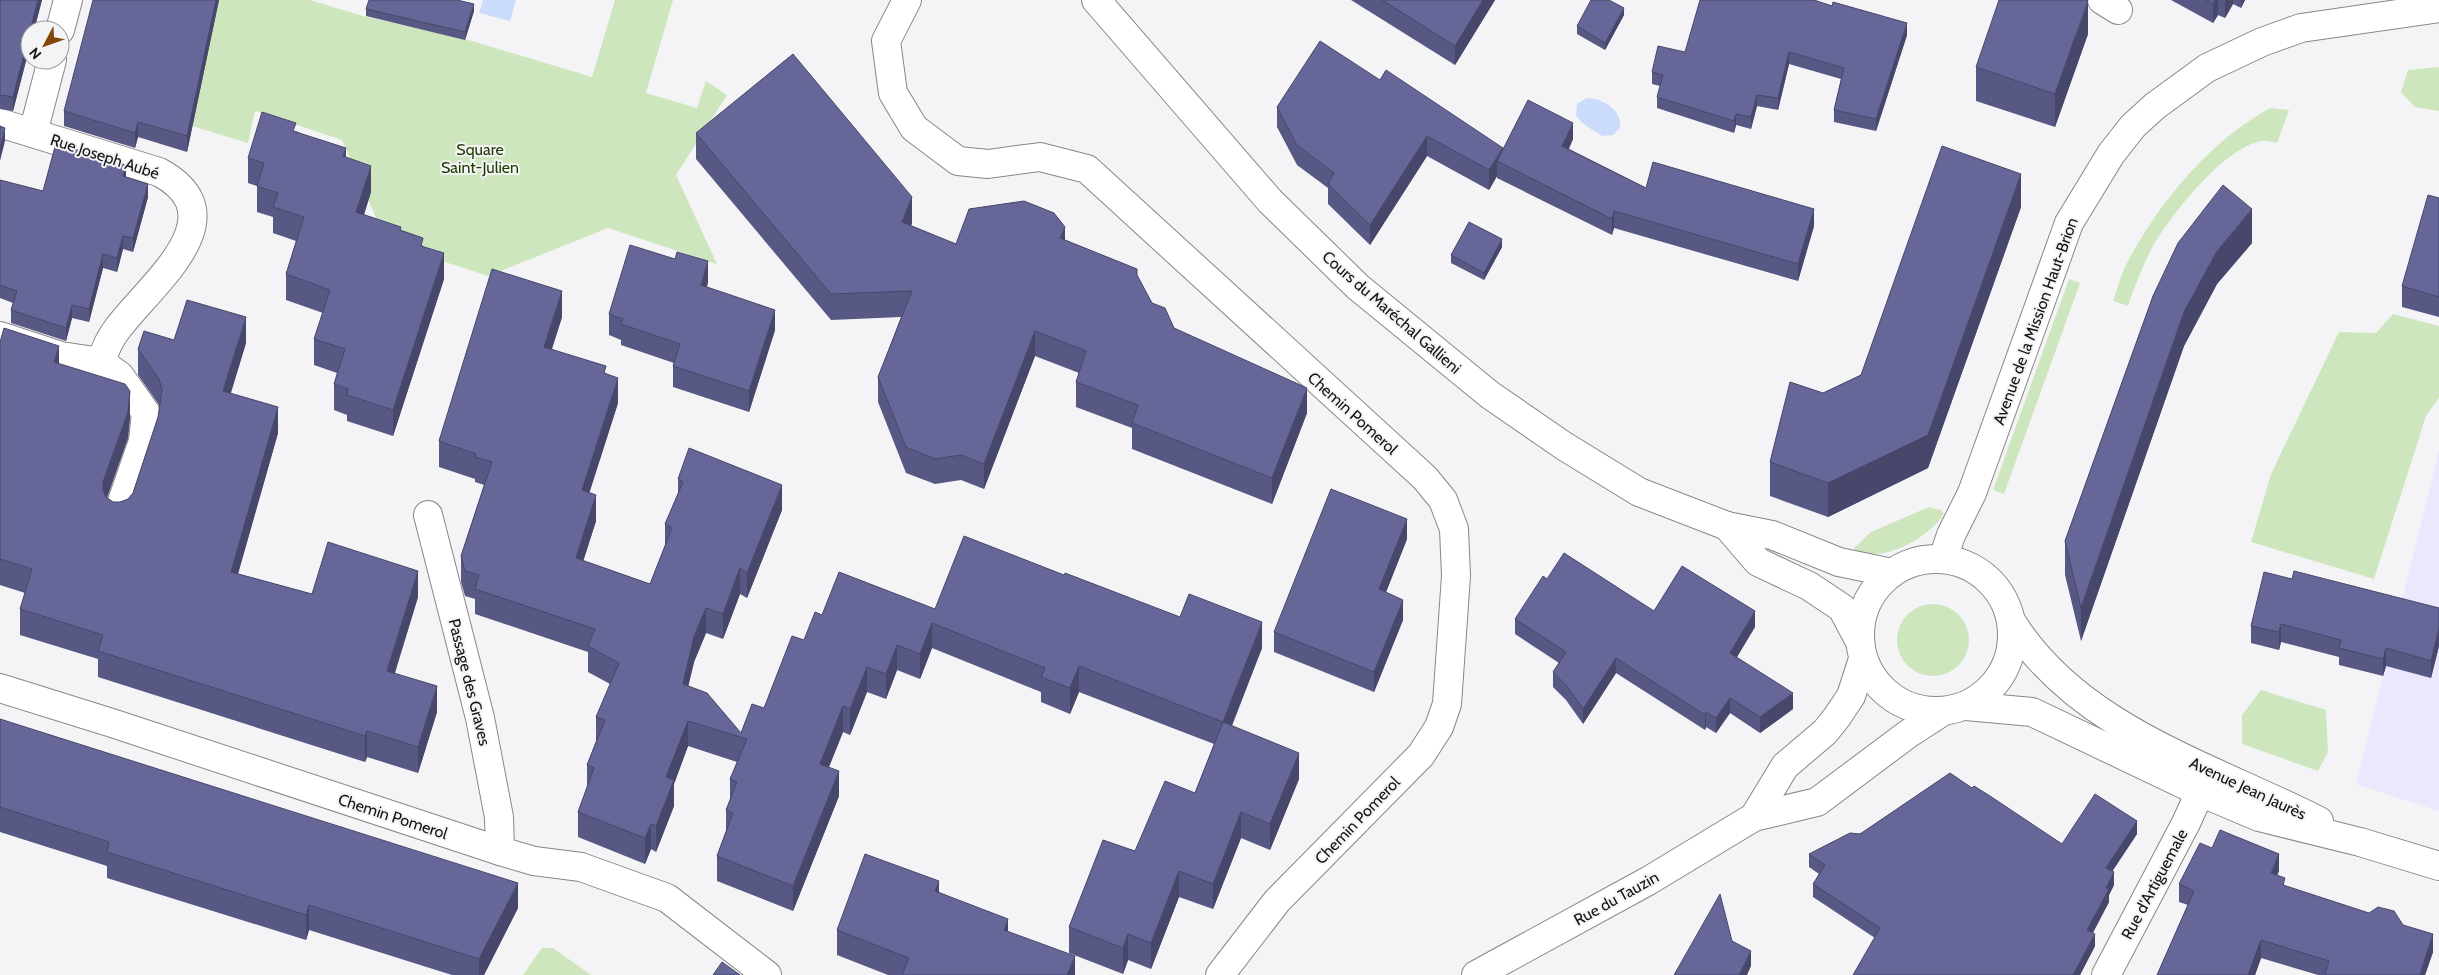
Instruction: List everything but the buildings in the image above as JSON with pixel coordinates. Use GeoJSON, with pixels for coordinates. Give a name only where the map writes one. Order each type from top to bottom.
{"type":"FeatureCollection","features":[{"type":"Feature","properties":{"kind":"street"},"geometry":{"type":"LineString","coordinates":[[63,20],[68,0]]}},
{"type":"Feature","properties":{"kind":"street","name":"Chemin Pomerol"},"geometry":{"type":"LineString","coordinates":[[907,0],[886,41],[893,93],[914,128],[958,161],[988,164],[1040,157],[1087,170],[1425,478],[1443,500],[1454,529],[1456,576],[1447,704],[1439,727],[1421,755],[1277,902],[1220,975]]}},
{"type":"Feature","properties":{"kind":"street","name":"Cours du Maréchal Gallieni"},"geometry":{"type":"LineString","coordinates":[[1096,0],[1264,194],[1358,286],[1490,395],[1564,446],[1640,492],[1727,526],[1772,535],[1840,562],[1892,573]]}},
{"type":"Feature","properties":{"kind":"street","name":"Avenue de la Mission Haut-Brion"},"geometry":{"type":"LineString","coordinates":[[1943,559],[1951,536],[1972,493],[2069,223],[2111,154],[2133,126],[2155,106],[2207,68],[2262,42],[2301,28],[2439,8]]}},
{"type":"Feature","properties":{"kind":"street"},"geometry":{"type":"LineString","coordinates":[[33,133],[49,70]]}},
{"type":"Feature","properties":{"kind":"street","name":"Rue Joseph Aubé"},"geometry":{"type":"LineString","coordinates":[[0,123],[159,172],[176,181],[188,195],[194,210],[192,228],[184,246],[175,261],[107,343],[101,362]]}},
{"type":"Feature","properties":{"kind":"street"},"geometry":{"type":"LineString","coordinates":[[0,336],[61,356],[101,362],[120,376],[146,413],[144,441],[118,513]]}},
{"type":"Feature","properties":{"kind":"street","name":"Passage des Graves"},"geometry":{"type":"LineString","coordinates":[[428,515],[480,718],[499,817],[500,851]]}},
{"type":"Feature","properties":{"kind":"street","name":"Cours du Maréchal Gallieni"},"geometry":{"type":"LineString","coordinates":[[1727,526],[1758,562],[1809,586],[1842,608],[1861,649]]}},
{"type":"Feature","properties":{"kind":"street"},"geometry":{"type":"LineString","coordinates":[[1954,709],[1988,692],[2004,671],[2012,647],[2011,621],[2004,600],[1992,584],[1977,571],[1943,559],[1922,559],[1892,573],[1874,591],[1862,614],[1861,649],[1872,677],[1886,693],[1903,704],[1922,711],[1954,709],[2032,712],[2200,792]]}},
{"type":"Feature","properties":{"kind":"street","name":"Avenue Jean Jaurès"},"geometry":{"type":"LineString","coordinates":[[2011,621],[2025,644],[2056,678],[2137,733],[2187,759],[2268,795],[2360,842]]}},
{"type":"Feature","properties":{"kind":"street","name":"Rue du Tauzin"},"geometry":{"type":"LineString","coordinates":[[1754,817],[1785,766],[1825,732],[1851,696],[1861,649]]}},
{"type":"Feature","properties":{"kind":"street","name":"Chemin Pomerol"},"geometry":{"type":"LineString","coordinates":[[0,688],[112,722],[500,851],[534,861],[581,867],[667,898],[767,975]]}},
{"type":"Feature","properties":{"kind":"street","name":"Rue du Tauzin"},"geometry":{"type":"LineString","coordinates":[[1476,975],[1648,881],[1754,817],[1817,802],[1908,734],[1954,709]]}},
{"type":"Feature","properties":{"kind":"street","name":"Avenue Jean Jaurès"},"geometry":{"type":"LineString","coordinates":[[2200,792],[2259,817],[2360,842],[2439,866]]}},
{"type":"Feature","properties":{"kind":"street","name":"Rue d'Artiguemale"},"geometry":{"type":"LineString","coordinates":[[2106,975],[2186,824],[2200,792]]}},
{"type":"Feature","properties":{"kind":"shaded area"},"geometry":{"type":"Polygon","coordinates":[[[2439,450],[2439,811],[2356,784],[2439,450]]]}},
{"type":"Feature","properties":{"kind":"green space","name":"Square Saint-Julien"},"geometry":{"type":"Polygon","coordinates":[[[219,0],[310,0],[363,16],[465,39],[592,77],[615,0],[673,0],[646,93],[697,108],[706,81],[727,95],[676,175],[717,264],[608,228],[488,276],[387,243],[342,140],[255,111],[248,143],[192,126],[219,0]]]}},
{"type":"Feature","properties":{"kind":"green space"},"geometry":{"type":"Polygon","coordinates":[[[2439,67],[2439,111],[2415,107],[2401,92],[2408,70],[2439,67]]]}},
{"type":"Feature","properties":{"kind":"green space"},"geometry":{"type":"Polygon","coordinates":[[[2270,108],[2289,110],[2277,143],[2264,141],[2247,146],[2216,168],[2186,200],[2161,233],[2146,260],[2128,306],[2113,301],[2121,276],[2141,238],[2188,174],[2227,138],[2270,108]]]}},
{"type":"Feature","properties":{"kind":"green space"},"geometry":{"type":"Polygon","coordinates":[[[2069,279],[2080,283],[2004,494],[1993,490],[2069,279]]]}},
{"type":"Feature","properties":{"kind":"green space"},"geometry":{"type":"Polygon","coordinates":[[[2393,314],[2439,326],[2439,398],[2426,416],[2374,579],[2251,542],[2271,474],[2339,332],[2376,333],[2393,314]]]}},
{"type":"Feature","properties":{"kind":"green space"},"geometry":{"type":"Polygon","coordinates":[[[1929,507],[1941,510],[1944,514],[1937,523],[1917,539],[1893,551],[1880,554],[1855,552],[1854,548],[1871,532],[1929,507]]]}},
{"type":"Feature","properties":{"kind":"green space"},"geometry":{"type":"Polygon","coordinates":[[[1933,604],[1953,610],[1963,620],[1969,640],[1963,660],[1953,670],[1933,676],[1913,670],[1903,660],[1897,640],[1903,620],[1913,610],[1933,604]]]}},
{"type":"Feature","properties":{"kind":"green space"},"geometry":{"type":"Polygon","coordinates":[[[2261,690],[2326,710],[2328,752],[2318,771],[2242,744],[2242,715],[2261,690]]]}},
{"type":"Feature","properties":{"kind":"green space"},"geometry":{"type":"Polygon","coordinates":[[[542,948],[553,948],[591,975],[523,975],[542,948]]]}},
{"type":"Feature","properties":{"kind":"water"},"geometry":{"type":"Polygon","coordinates":[[[483,0],[516,0],[510,21],[479,13],[483,0]]]}},
{"type":"Feature","properties":{"kind":"water"},"geometry":{"type":"Polygon","coordinates":[[[1587,98],[1605,103],[1615,111],[1620,122],[1620,128],[1613,135],[1602,136],[1582,123],[1576,115],[1577,104],[1587,98]]]}}]}
